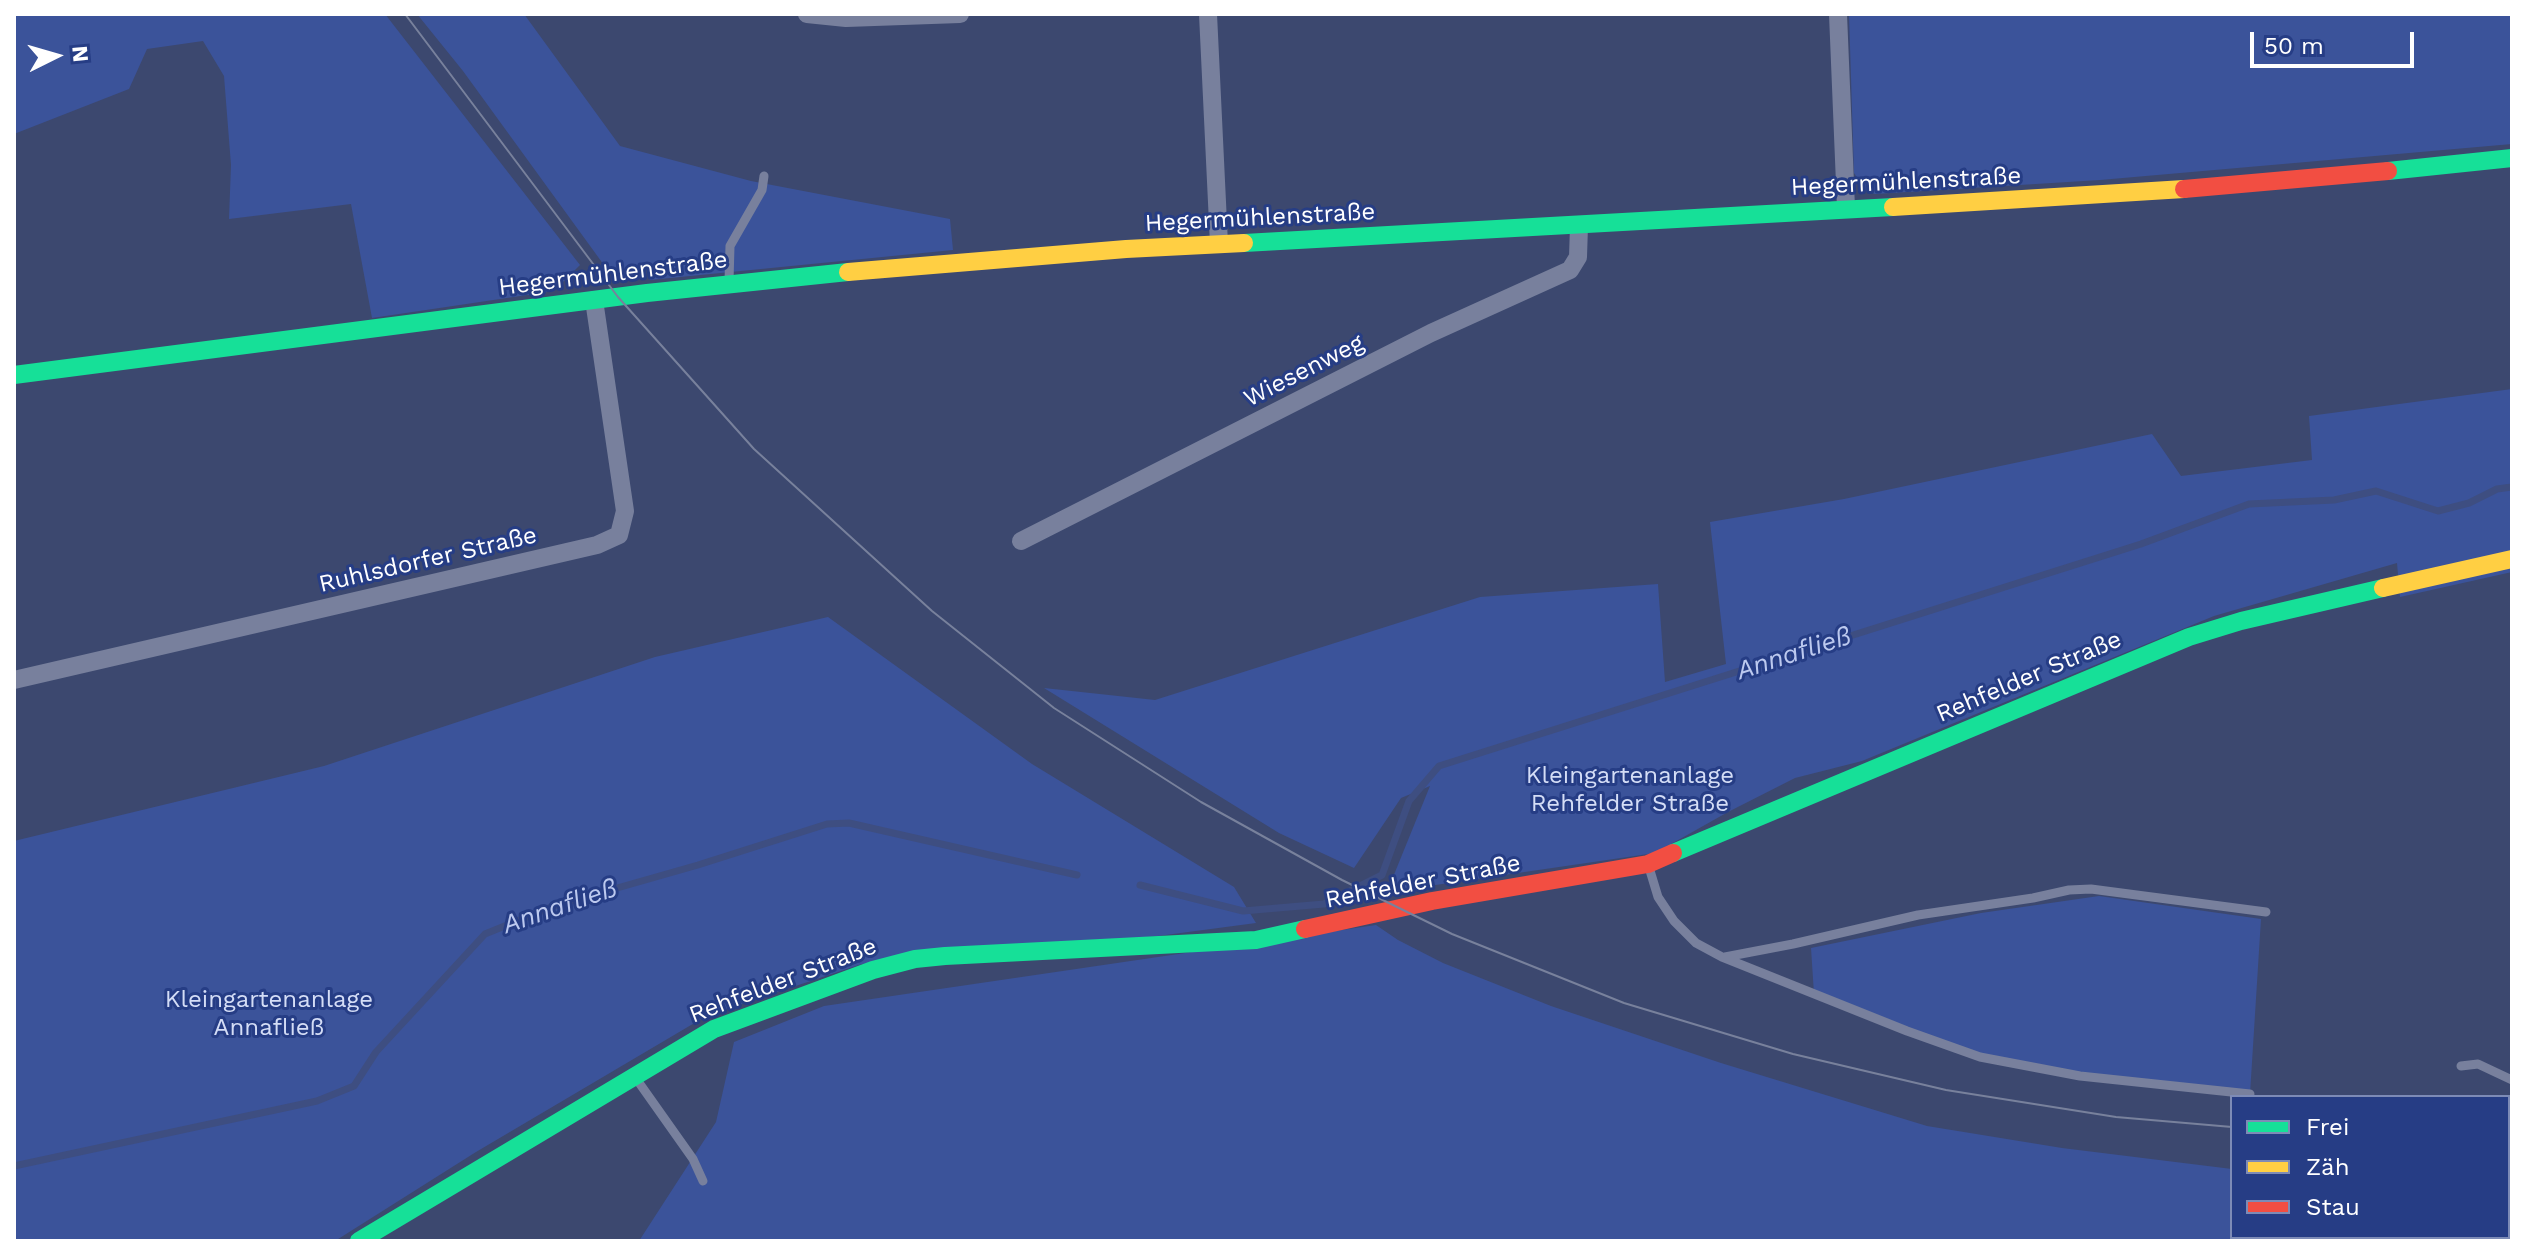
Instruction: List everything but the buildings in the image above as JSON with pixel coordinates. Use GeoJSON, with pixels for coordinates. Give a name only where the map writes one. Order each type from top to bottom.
{"type":"FeatureCollection","features":[{"type":"Feature","properties":{"kind":"street"},"geometry":{"type":"LineString","coordinates":[[807,14],[846,18],[960,14]]}},
{"type":"Feature","properties":{"kind":"street"},"geometry":{"type":"LineString","coordinates":[[1208,14],[1219,244]]}},
{"type":"Feature","properties":{"kind":"street"},"geometry":{"type":"LineString","coordinates":[[1838,14],[1846,208]]}},
{"type":"Feature","properties":{"kind":"street","name":"Hegermühlenstraße"},"geometry":{"type":"LineString","coordinates":[[14,375],[729,284],[1007,258],[2236,186],[2512,158]]}},
{"type":"Feature","properties":{"kind":"street","name":"Wiesenweg"},"geometry":{"type":"LineString","coordinates":[[1021,541],[1431,333],[1570,270],[1578,257],[1579,226]]}},
{"type":"Feature","properties":{"kind":"street","name":"Ruhlsdorfer Straße"},"geometry":{"type":"LineString","coordinates":[[14,680],[597,545],[619,535],[625,511],[594,300]]}},
{"type":"Feature","properties":{"kind":"street","name":"Rehfelder Straße"},"geometry":{"type":"LineString","coordinates":[[359,1241],[714,1029],[826,986],[915,959],[1256,940],[1432,901],[1648,864],[2189,637],[2241,621],[2512,559]]}},
{"type":"Feature","properties":{"kind":"lane"},"geometry":{"type":"LineString","coordinates":[[729,284],[730,246],[762,190],[764,176]]}},
{"type":"Feature","properties":{"kind":"lane"},"geometry":{"type":"LineString","coordinates":[[1648,864],[1658,897],[1674,921],[1696,943],[1722,957],[1980,1057],[2080,1076],[2250,1094]]}},
{"type":"Feature","properties":{"kind":"lane"},"geometry":{"type":"LineString","coordinates":[[1722,957],[1918,915],[2069,890],[2091,889],[2266,912]]}},
{"type":"Feature","properties":{"kind":"lane"},"geometry":{"type":"LineString","coordinates":[[2461,1066],[2478,1064],[2512,1080]]}},
{"type":"Feature","properties":{"kind":"lane"},"geometry":{"type":"LineString","coordinates":[[635,1076],[693,1159],[703,1181]]}},
{"type":"Feature","properties":{"kind":"green space"},"geometry":{"type":"Polygon","coordinates":[[[14,14],[385,14],[580,265],[554,291],[372,318],[351,204],[229,219],[231,165],[224,76],[203,41],[147,49],[129,89],[14,134],[14,14]]]}},
{"type":"Feature","properties":{"kind":"green space"},"geometry":{"type":"Polygon","coordinates":[[[417,14],[524,14],[620,146],[751,181],[950,219],[953,250],[650,280],[646,268],[617,274],[609,272],[463,71],[417,14]]]}},
{"type":"Feature","properties":{"kind":"green space"},"geometry":{"type":"Polygon","coordinates":[[[1849,14],[2512,14],[2512,144],[2100,180],[1875,194],[1865,190],[1854,173],[1849,14]]]}},
{"type":"Feature","properties":{"kind":"green space","name":"Kleingartenanlage Rehfelder Straße"},"geometry":{"type":"Polygon","coordinates":[[[2512,389],[2512,572],[2400,597],[2397,563],[2214,616],[1862,761],[1795,778],[1655,853],[1408,889],[1391,882],[1430,786],[1401,798],[1354,868],[1279,833],[1044,688],[1155,700],[1480,597],[1658,584],[1665,682],[1726,664],[1710,522],[1844,499],[2152,434],[2181,476],[2312,460],[2309,416],[2512,389]]]}},
{"type":"Feature","properties":{"kind":"green space","name":"Kleingartenanlage Annafließ"},"geometry":{"type":"Polygon","coordinates":[[[828,617],[1032,764],[1234,887],[1256,923],[1158,936],[862,964],[708,1015],[476,1152],[335,1241],[14,1241],[14,841],[324,766],[655,657],[828,617]]]}},
{"type":"Feature","properties":{"kind":"green space"},"geometry":{"type":"Polygon","coordinates":[[[2099,896],[2261,919],[2250,1094],[2145,1083],[1980,1057],[1814,994],[1811,948],[1981,913],[2099,896]]]}},
{"type":"Feature","properties":{"kind":"green space"},"geometry":{"type":"Polygon","coordinates":[[[1376,925],[1443,963],[1551,1006],[1721,1063],[1927,1126],[2062,1148],[2230,1169],[2230,1239],[2510,1239],[2512,1173],[2512,1241],[639,1241],[716,1122],[734,1042],[824,1006],[1376,925]]]}},
{"type":"Feature","properties":{"kind":"waterway","name":"Annafließ"},"geometry":{"type":"LineString","coordinates":[[1140,885],[1243,911],[1324,904],[1382,875],[1409,801],[1439,766],[2141,544],[2249,504],[2334,500],[2376,491],[2438,511],[2469,503],[2497,489],[2512,487]]}},
{"type":"Feature","properties":{"kind":"waterway","name":"Annafließ"},"geometry":{"type":"LineString","coordinates":[[14,1166],[317,1101],[354,1086],[376,1052],[485,934],[554,906],[827,824],[849,823],[1077,875]]}},
{"type":"Feature","properties":{"kind":"tram line"},"geometry":{"type":"LineString","coordinates":[[405,14],[618,297],[754,449],[932,611],[1054,708],[1201,802],[1342,880],[1452,934],[1624,1003],[1793,1054],[1946,1090],[2116,1117],[2230,1127]]}},
{"type":"Feature","properties":{"kind":"traffic: fast"},"geometry":{"type":"LineString","coordinates":[[2388,171],[2512,158]]}},
{"type":"Feature","properties":{"kind":"traffic: fast"},"geometry":{"type":"LineString","coordinates":[[1244,243],[1893,207]]}},
{"type":"Feature","properties":{"kind":"traffic: fast"},"geometry":{"type":"LineString","coordinates":[[14,375],[647,293],[848,272]]}},
{"type":"Feature","properties":{"kind":"traffic: fast"},"geometry":{"type":"LineString","coordinates":[[1673,853],[2189,637],[2241,621],[2383,588]]}},
{"type":"Feature","properties":{"kind":"traffic: fast"},"geometry":{"type":"LineString","coordinates":[[359,1241],[714,1029],[873,970],[915,959],[945,956],[1256,940],[1305,929]]}},
{"type":"Feature","properties":{"kind":"traffic: slow"},"geometry":{"type":"LineString","coordinates":[[1893,207],[2184,189]]}},
{"type":"Feature","properties":{"kind":"traffic: slow"},"geometry":{"type":"LineString","coordinates":[[848,272],[1126,249],[1244,243]]}},
{"type":"Feature","properties":{"kind":"traffic: slow"},"geometry":{"type":"LineString","coordinates":[[2383,588],[2512,559]]}},
{"type":"Feature","properties":{"kind":"traffic: jam"},"geometry":{"type":"LineString","coordinates":[[2184,189],[2388,171]]}},
{"type":"Feature","properties":{"kind":"traffic: jam"},"geometry":{"type":"LineString","coordinates":[[1305,929],[1432,901],[1648,864],[1673,853]]}}]}
